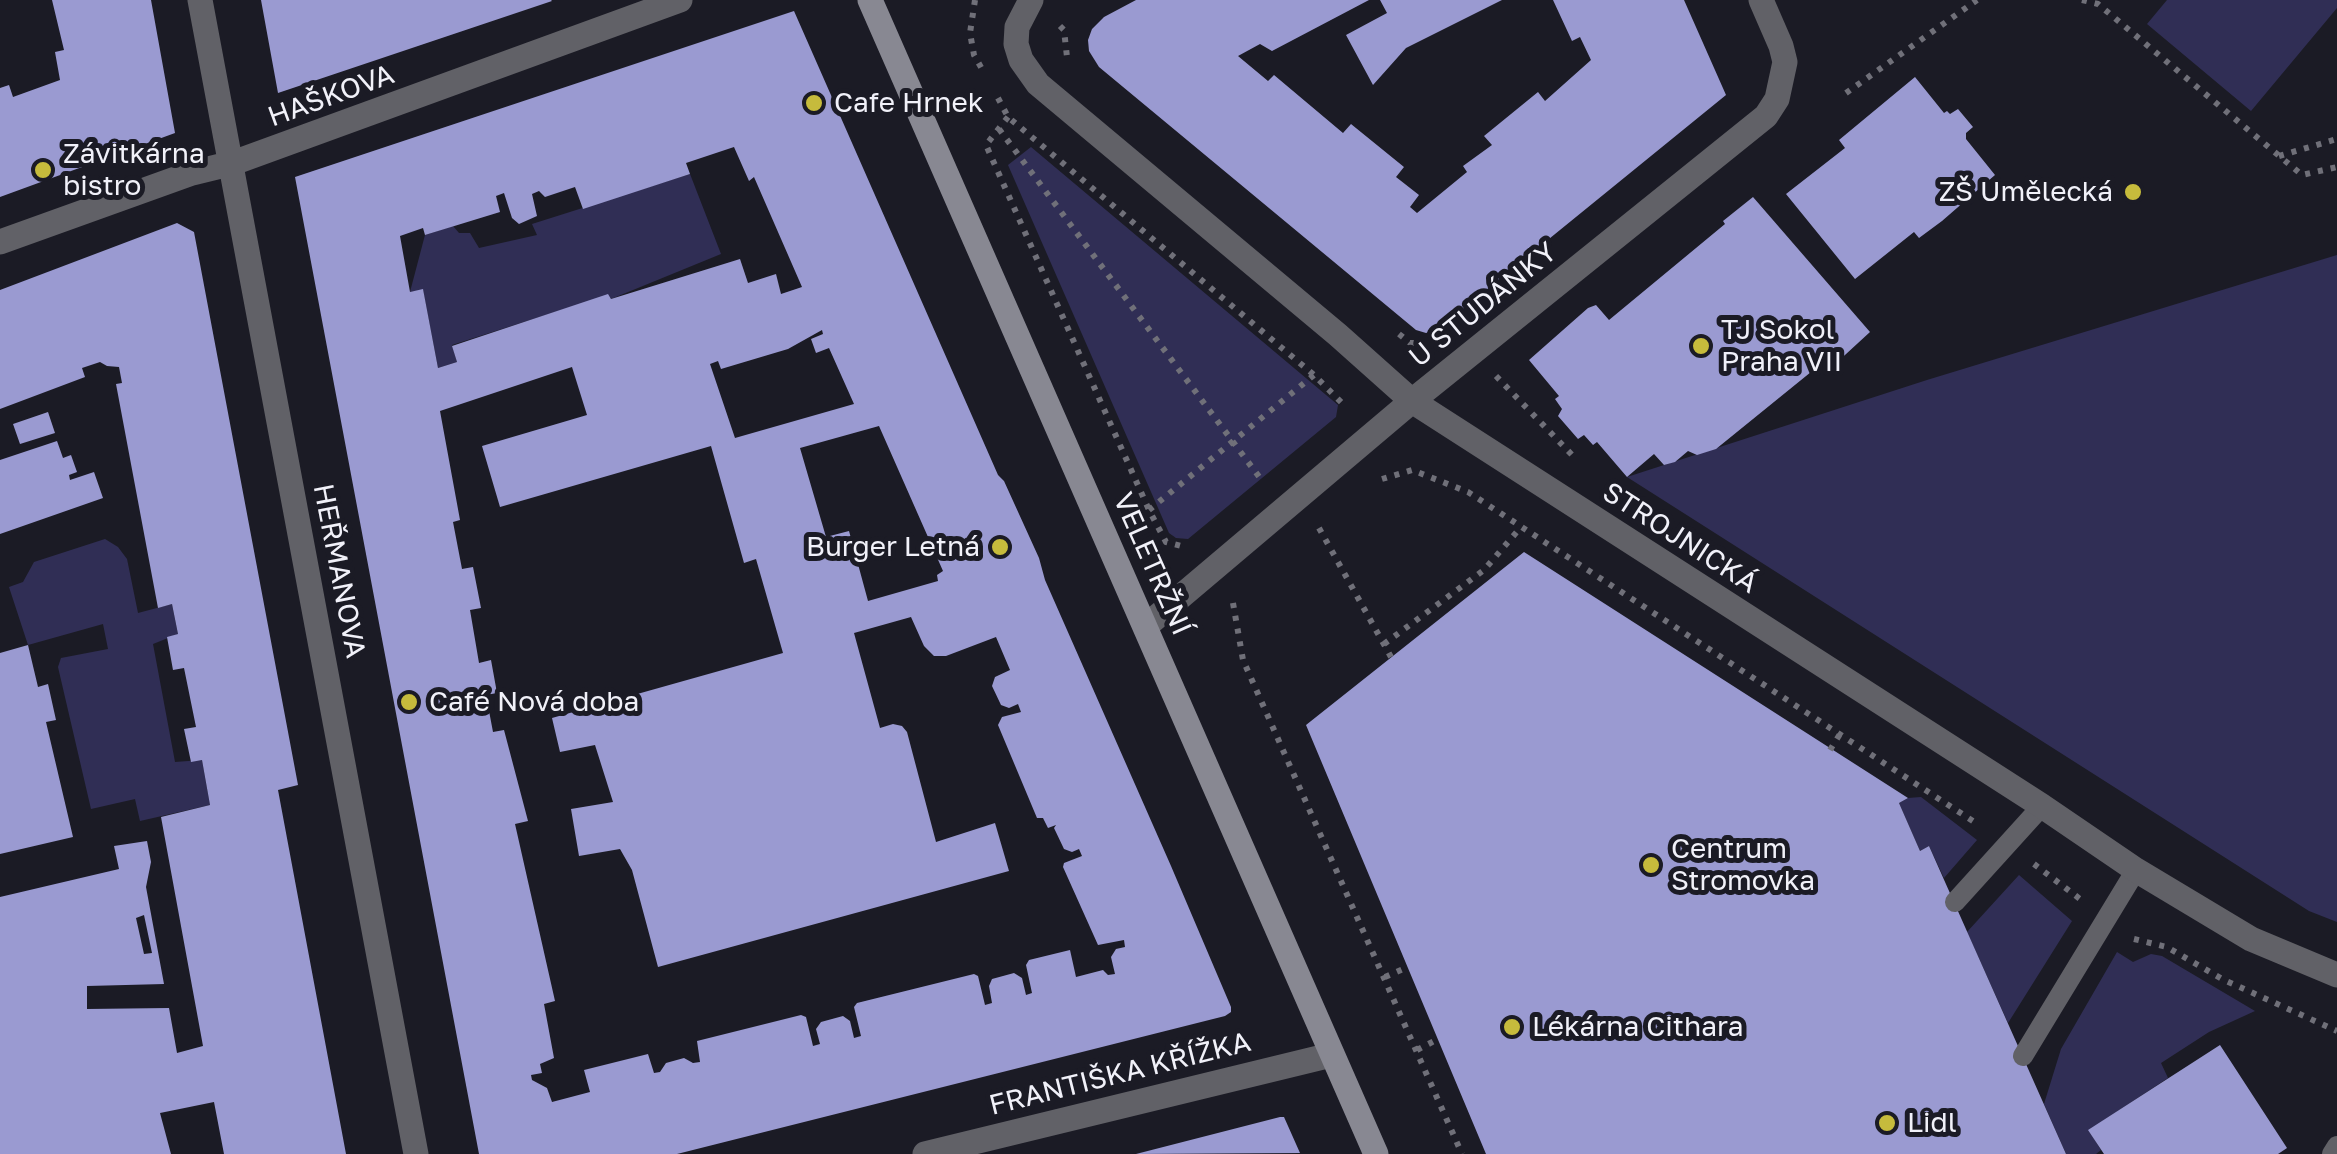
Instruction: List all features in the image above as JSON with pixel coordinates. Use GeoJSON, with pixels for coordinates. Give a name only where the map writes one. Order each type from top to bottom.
{"type":"FeatureCollection","features":[{"type":"Feature","properties":{"kind":"main road","name":"VELETRŽNÍ"},"geometry":{"type":"LineString","coordinates":[[870,0],[1376,1154]]}},
{"type":"Feature","properties":{"kind":"street","name":"HEŘMANOVA"},"geometry":{"type":"LineString","coordinates":[[200,0],[416,1154]]}},
{"type":"Feature","properties":{"kind":"street","name":"HAŠKOVA"},"geometry":{"type":"LineString","coordinates":[[0,242],[192,173],[232,163],[680,0]]}},
{"type":"Feature","properties":{"kind":"street","name":"STROJNICKÁ"},"geometry":{"type":"LineString","coordinates":[[1031,0],[1017,26],[1016,44],[1021,60],[1038,84],[1412,401],[2136,870],[2251,940],[2337,976]]}},
{"type":"Feature","properties":{"kind":"street","name":"U STUDÁNKY"},"geometry":{"type":"LineString","coordinates":[[1146,626],[1412,401],[1766,116],[1777,99],[1784,62],[1761,0]]}},
{"type":"Feature","properties":{"kind":"street","name":"FRANTIŠKA KŘÍŽKA"},"geometry":{"type":"LineString","coordinates":[[925,1154],[1331,1054]]}},
{"type":"Feature","properties":{"kind":"lane"},"geometry":{"type":"LineString","coordinates":[[1954,902],[2042,806]]}},
{"type":"Feature","properties":{"kind":"lane"},"geometry":{"type":"LineString","coordinates":[[2023,1056],[2136,870]]}},
{"type":"Feature","properties":{"kind":"lane"},"geometry":{"type":"LineString","coordinates":[[2332,1154],[2337,1146]]}},
{"type":"Feature","properties":{"kind":"path"},"geometry":{"type":"LineString","coordinates":[[1846,92],[1977,0]]}},
{"type":"Feature","properties":{"kind":"path"},"geometry":{"type":"LineString","coordinates":[[2082,0],[2098,4],[2302,175],[2337,167]]}},
{"type":"Feature","properties":{"kind":"path"},"geometry":{"type":"LineString","coordinates":[[1064,30],[1065,56],[1080,68]]}},
{"type":"Feature","properties":{"kind":"path"},"geometry":{"type":"LineString","coordinates":[[1347,416],[1346,404],[1314,375],[1008,117],[986,146],[1166,542],[1186,548],[1233,601],[1243,660],[1462,1154]]}},
{"type":"Feature","properties":{"kind":"path"},"geometry":{"type":"LineString","coordinates":[[999,129],[1232,442],[1287,507],[1322,530],[1391,657]]}},
{"type":"Feature","properties":{"kind":"path"},"geometry":{"type":"LineString","coordinates":[[2278,156],[2337,139]]}},
{"type":"Feature","properties":{"kind":"path"},"geometry":{"type":"LineString","coordinates":[[1395,330],[1410,343],[1439,343],[1457,332],[1474,350]]}},
{"type":"Feature","properties":{"kind":"path"},"geometry":{"type":"LineString","coordinates":[[1150,510],[1314,375]]}},
{"type":"Feature","properties":{"kind":"path"},"geometry":{"type":"LineString","coordinates":[[1385,476],[1412,470],[1468,492],[2009,844],[2138,941],[2166,947],[2222,979],[2337,1031]]}},
{"type":"Feature","properties":{"kind":"path"},"geometry":{"type":"LineString","coordinates":[[1384,644],[1484,570],[1521,527]]}},
{"type":"Feature","properties":{"kind":"path"},"geometry":{"type":"LineString","coordinates":[[1830,750],[1840,734]]}},
{"type":"Feature","properties":{"kind":"path"},"geometry":{"type":"LineString","coordinates":[[1385,977],[1408,967]]}},
{"type":"Feature","properties":{"kind":"path"},"geometry":{"type":"LineString","coordinates":[[1417,1050],[1438,1039]]}},
{"type":"Feature","properties":{"kind":"shaded area"},"geometry":{"type":"Polygon","coordinates":[[[2167,0],[2337,0],[2337,8],[2251,111],[2147,24],[2167,0]]]}},
{"type":"Feature","properties":{"kind":"shaded area"},"geometry":{"type":"Polygon","coordinates":[[[1031,147],[1338,405],[1336,417],[1188,539],[1169,533],[1008,165],[1031,147]]]}},
{"type":"Feature","properties":{"kind":"shaded area"},"geometry":{"type":"Polygon","coordinates":[[[690,174],[721,254],[611,299],[608,295],[452,345],[457,362],[438,368],[423,290],[410,292],[425,235],[453,226],[459,233],[470,233],[479,248],[537,235],[532,224],[690,174]]]}},
{"type":"Feature","properties":{"kind":"shaded area"},"geometry":{"type":"Polygon","coordinates":[[[2337,255],[2337,922],[2309,911],[1627,477],[1927,380],[2337,255]]]}},
{"type":"Feature","properties":{"kind":"shaded area"},"geometry":{"type":"Polygon","coordinates":[[[105,539],[127,559],[138,613],[172,604],[178,634],[153,644],[175,762],[202,760],[210,805],[140,821],[135,799],[91,809],[58,667],[61,658],[108,649],[103,624],[28,645],[9,587],[23,582],[34,562],[105,539]]]}},
{"type":"Feature","properties":{"kind":"shaded area"},"geometry":{"type":"Polygon","coordinates":[[[1921,797],[1977,840],[1944,878],[1929,846],[1920,851],[1899,803],[1921,797]]]}},
{"type":"Feature","properties":{"kind":"shaded area"},"geometry":{"type":"Polygon","coordinates":[[[2019,875],[2072,921],[2008,1023],[1967,932],[2019,875]]]}},
{"type":"Feature","properties":{"kind":"shaded area"},"geometry":{"type":"Polygon","coordinates":[[[2117,952],[2133,962],[2151,954],[2162,956],[2255,1011],[2209,1032],[2161,1063],[2168,1078],[2089,1130],[2101,1150],[2096,1154],[2066,1154],[2044,1104],[2061,1049],[2117,952]]]}},
{"type":"Feature","properties":{"kind":"building"},"geometry":{"type":"Polygon","coordinates":[[[52,0],[151,0],[175,133],[0,197],[0,88],[9,85],[13,97],[60,80],[55,52],[64,50],[52,0]]]}},
{"type":"Feature","properties":{"kind":"building"},"geometry":{"type":"Polygon","coordinates":[[[261,0],[551,0],[552,1],[278,93],[261,0]]]}},
{"type":"Feature","properties":{"kind":"building"},"geometry":{"type":"Polygon","coordinates":[[[1136,0],[1369,0],[1272,51],[1260,44],[1238,56],[1268,81],[1274,75],[1343,133],[1351,124],[1404,167],[1396,177],[1419,195],[1410,207],[1417,213],[1467,172],[1463,166],[1492,145],[1484,136],[1538,92],[1545,101],[1591,60],[1580,37],[1572,41],[1553,0],[1684,0],[1726,95],[1437,330],[1426,333],[1416,330],[1099,67],[1089,51],[1092,29],[1104,17],[1136,0]]]}},
{"type":"Feature","properties":{"kind":"building"},"geometry":{"type":"Polygon","coordinates":[[[1380,0],[1502,0],[1406,48],[1373,85],[1346,35],[1387,13],[1380,0]]]}},
{"type":"Feature","properties":{"kind":"building"},"geometry":{"type":"Polygon","coordinates":[[[794,11],[998,475],[1039,558],[1045,580],[1231,1012],[677,1154],[479,1154],[295,177],[794,11]],[[734,147],[686,163],[690,174],[583,209],[575,187],[545,197],[539,191],[532,194],[537,216],[519,224],[512,218],[504,193],[496,196],[500,212],[425,235],[423,228],[400,236],[410,292],[423,289],[438,368],[457,362],[452,346],[608,294],[611,299],[740,259],[748,283],[776,274],[781,294],[802,287],[754,177],[749,181],[734,147]],[[822,330],[788,349],[721,369],[718,361],[710,364],[735,438],[854,404],[829,348],[816,353],[811,339],[823,334],[822,330]],[[572,367],[440,411],[460,520],[453,522],[462,569],[473,567],[481,608],[470,610],[479,663],[491,660],[497,693],[486,695],[493,732],[504,730],[528,821],[515,824],[555,1001],[544,1004],[554,1058],[540,1064],[542,1073],[531,1075],[532,1080],[547,1088],[552,1102],[590,1092],[584,1070],[648,1054],[654,1073],[660,1072],[666,1063],[684,1058],[700,1062],[697,1041],[801,1015],[806,1017],[813,1046],[820,1044],[816,1029],[821,1022],[843,1016],[850,1021],[854,1038],[861,1036],[854,1007],[857,1003],[974,974],[978,976],[985,1005],[992,1003],[992,979],[1014,973],[1022,978],[1026,995],[1032,993],[1026,965],[1029,960],[1070,950],[1076,977],[1103,970],[1108,975],[1115,974],[1111,957],[1116,949],[1125,947],[1124,940],[1098,945],[1063,867],[1082,856],[1079,849],[1064,849],[1056,825],[1048,828],[1043,818],[1037,818],[998,725],[1002,717],[1021,712],[1018,704],[1009,708],[1001,705],[992,686],[995,677],[1010,670],[996,637],[946,656],[934,656],[924,646],[911,617],[854,633],[880,728],[893,724],[907,732],[936,842],[995,823],[1009,871],[658,967],[632,870],[620,849],[579,856],[571,809],[613,802],[595,745],[560,752],[552,718],[783,653],[756,559],[744,563],[711,446],[500,507],[482,446],[587,415],[572,367]],[[879,426],[800,448],[826,537],[849,531],[868,601],[938,581],[937,575],[943,571],[879,426]]]}},
{"type":"Feature","properties":{"kind":"building"},"geometry":{"type":"Polygon","coordinates":[[[1915,77],[1944,113],[1958,109],[1973,127],[1966,133],[1966,139],[1995,175],[1942,221],[1919,238],[1914,232],[1855,279],[1786,194],[1845,148],[1839,140],[1915,77]]]}},
{"type":"Feature","properties":{"kind":"building","name":"TJ Sokol Praha VII"},"geometry":{"type":"Polygon","coordinates":[[[1753,197],[1870,332],[1833,366],[1827,359],[1716,449],[1697,455],[1688,451],[1664,465],[1654,454],[1627,477],[1597,442],[1593,445],[1584,435],[1578,439],[1558,416],[1562,409],[1555,399],[1559,396],[1529,360],[1588,308],[1596,305],[1609,320],[1753,197]]]}},
{"type":"Feature","properties":{"kind":"building"},"geometry":{"type":"Polygon","coordinates":[[[177,223],[194,232],[298,785],[278,790],[346,1154],[224,1154],[214,1102],[160,1113],[171,1154],[0,1154],[0,897],[119,869],[114,846],[147,841],[151,862],[146,887],[164,984],[87,986],[87,1009],[169,1008],[177,1053],[203,1046],[161,817],[210,805],[202,760],[191,762],[184,729],[196,727],[184,668],[173,670],[167,637],[178,634],[172,604],[158,608],[116,384],[122,383],[119,367],[100,362],[82,368],[85,377],[0,409],[0,290],[177,223]],[[144,915],[136,918],[144,954],[152,953],[144,915]]]}},
{"type":"Feature","properties":{"kind":"building"},"geometry":{"type":"Polygon","coordinates":[[[48,412],[55,433],[20,444],[13,424],[48,412]]]}},
{"type":"Feature","properties":{"kind":"building"},"geometry":{"type":"Polygon","coordinates":[[[57,441],[63,458],[71,455],[77,472],[69,475],[70,480],[94,472],[103,498],[0,534],[0,460],[57,441]]]}},
{"type":"Feature","properties":{"kind":"building","name":"Centrum Stromovka"},"geometry":{"type":"Polygon","coordinates":[[[1524,552],[1908,798],[1899,803],[1920,851],[1929,846],[2066,1154],[1486,1154],[1306,725],[1524,552]]]}},
{"type":"Feature","properties":{"kind":"building"},"geometry":{"type":"Polygon","coordinates":[[[28,645],[38,687],[48,684],[56,720],[46,722],[73,837],[0,854],[0,653],[28,645]]]}},
{"type":"Feature","properties":{"kind":"building"},"geometry":{"type":"Polygon","coordinates":[[[2220,1045],[2287,1148],[2278,1154],[2104,1154],[2088,1130],[2220,1045]]]}},
{"type":"Feature","properties":{"kind":"building"},"geometry":{"type":"Polygon","coordinates":[[[1284,1117],[1300,1153],[1136,1154],[1284,1117]]]}},
{"type":"Feature","properties":{"kind":"place","name":"Cafe Hrnek"},"geometry":{"type":"Point","coordinates":[814,103]}},
{"type":"Feature","properties":{"kind":"place","name":"Závitkárna bistro"},"geometry":{"type":"Point","coordinates":[43,170]}},
{"type":"Feature","properties":{"kind":"place","name":"ZŠ Umělecká"},"geometry":{"type":"Point","coordinates":[2133,192]}},
{"type":"Feature","properties":{"kind":"place","name":"TJ Sokol Praha VII"},"geometry":{"type":"Point","coordinates":[1701,346]}},
{"type":"Feature","properties":{"kind":"place","name":"Burger Letná"},"geometry":{"type":"Point","coordinates":[1000,547]}},
{"type":"Feature","properties":{"kind":"place","name":"Café Nová doba"},"geometry":{"type":"Point","coordinates":[409,702]}},
{"type":"Feature","properties":{"kind":"place","name":"Centrum Stromovka"},"geometry":{"type":"Point","coordinates":[1651,865]}},
{"type":"Feature","properties":{"kind":"place","name":"Lékárna Cithara"},"geometry":{"type":"Point","coordinates":[1512,1027]}},
{"type":"Feature","properties":{"kind":"place","name":"Lidl"},"geometry":{"type":"Point","coordinates":[1887,1123]}}]}
